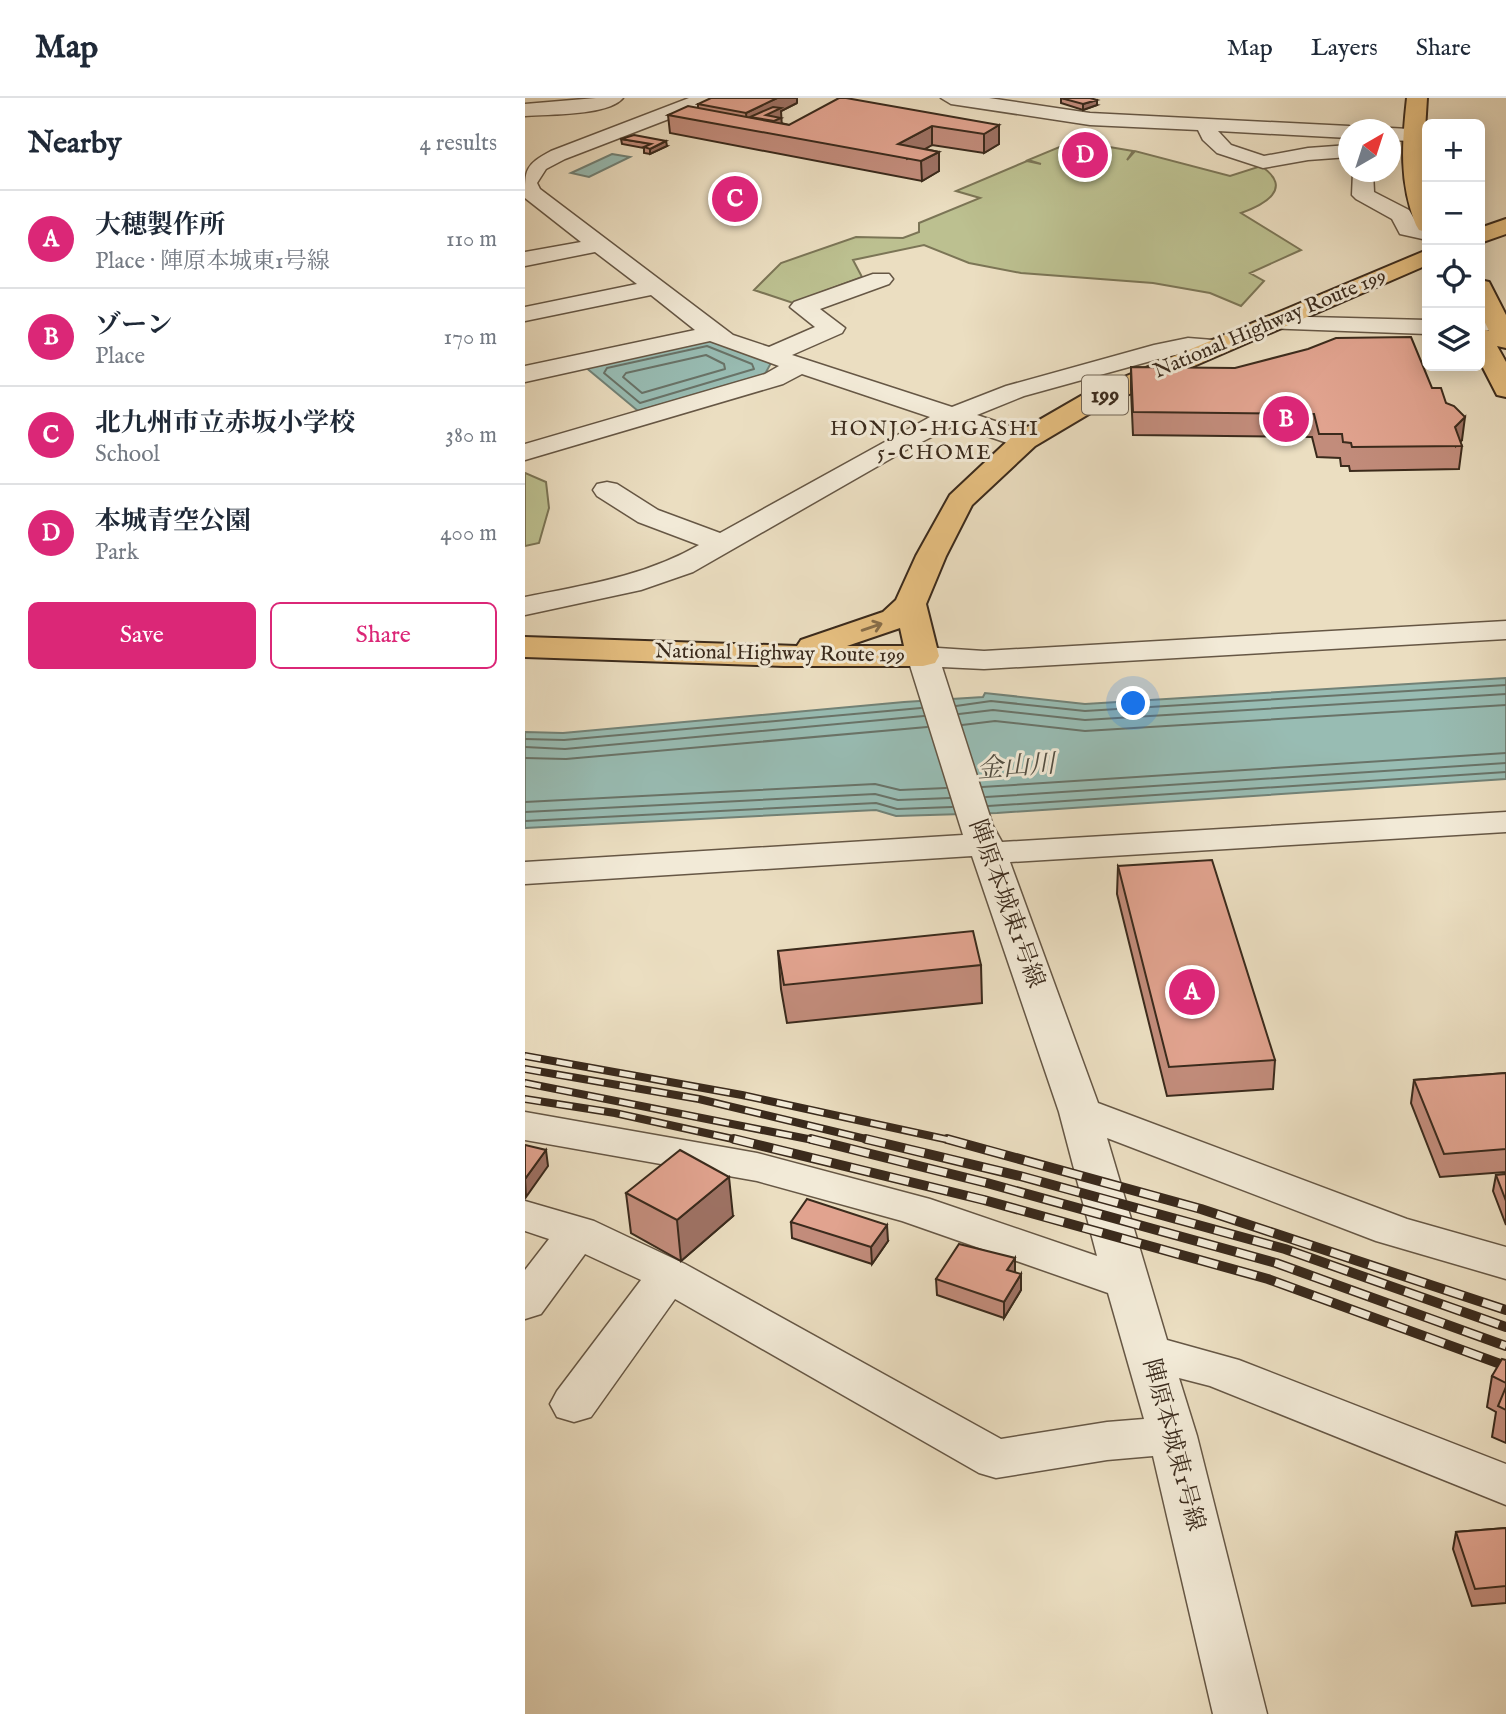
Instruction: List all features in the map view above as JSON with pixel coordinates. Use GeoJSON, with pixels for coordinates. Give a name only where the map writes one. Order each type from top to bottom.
{"type":"FeatureCollection","features":[{"type":"Feature","properties":{"kind":"main road"},"geometry":{"type":"LineString","coordinates":[[1417,98],[1420,136],[1411,144],[1415,196],[1422,213]]}},
{"type":"Feature","properties":{"kind":"main road"},"geometry":{"type":"LineString","coordinates":[[1485,234],[1506,226]]}},
{"type":"Feature","properties":{"kind":"main road","name":"National Highway Route 199"},"geometry":{"type":"LineString","coordinates":[[525,647],[784,656],[923,656],[911,604],[931,556],[960,501],[1025,440],[1095,399],[1422,259]]}},
{"type":"Feature","properties":{"kind":"main road"},"geometry":{"type":"LineString","coordinates":[[1485,302],[1494,329],[1506,388]]}},
{"type":"Feature","properties":{"kind":"main road"},"geometry":{"type":"LineString","coordinates":[[784,656],[894,619],[911,604]]}},
{"type":"Feature","properties":{"kind":"street"},"geometry":{"type":"LineString","coordinates":[[525,110],[546,98]]}},
{"type":"Feature","properties":{"kind":"street"},"geometry":{"type":"LineString","coordinates":[[525,110],[598,104],[613,98]]}},
{"type":"Feature","properties":{"kind":"street"},"geometry":{"type":"LineString","coordinates":[[706,98],[571,149],[539,165],[526,183],[530,192],[724,340],[1025,440]]}},
{"type":"Feature","properties":{"kind":"street"},"geometry":{"type":"LineString","coordinates":[[951,98],[1090,119],[1338,131]]}},
{"type":"Feature","properties":{"kind":"street"},"geometry":{"type":"LineString","coordinates":[[1090,119],[1141,102]]}},
{"type":"Feature","properties":{"kind":"street"},"geometry":{"type":"LineString","coordinates":[[1205,125],[1210,136],[1224,149],[1263,162],[1338,152]]}},
{"type":"Feature","properties":{"kind":"street"},"geometry":{"type":"LineString","coordinates":[[1401,135],[1420,136]]}},
{"type":"Feature","properties":{"kind":"street"},"geometry":{"type":"LineString","coordinates":[[1363,182],[1363,195],[1401,215],[1408,229],[1422,232]]}},
{"type":"Feature","properties":{"kind":"street"},"geometry":{"type":"LineString","coordinates":[[525,260],[598,245]]}},
{"type":"Feature","properties":{"kind":"street"},"geometry":{"type":"LineString","coordinates":[[768,356],[833,328],[802,307],[881,279]]}},
{"type":"Feature","properties":{"kind":"street"},"geometry":{"type":"LineString","coordinates":[[525,314],[653,288]]}},
{"type":"Feature","properties":{"kind":"street"},"geometry":{"type":"LineString","coordinates":[[1269,323],[1422,327]]}},
{"type":"Feature","properties":{"kind":"street"},"geometry":{"type":"LineString","coordinates":[[525,374],[713,333]]}},
{"type":"Feature","properties":{"kind":"street"},"geometry":{"type":"LineString","coordinates":[[525,606],[632,584],[683,566],[897,444],[955,415],[1015,391],[1143,355],[1188,345],[1217,346]]}},
{"type":"Feature","properties":{"kind":"street"},"geometry":{"type":"LineString","coordinates":[[525,452],[774,379],[799,366]]}},
{"type":"Feature","properties":{"kind":"street"},"geometry":{"type":"LineString","coordinates":[[607,490],[648,516],[722,544]]}},
{"type":"Feature","properties":{"kind":"street"},"geometry":{"type":"LineString","coordinates":[[923,656],[984,660],[1506,630]]}},
{"type":"Feature","properties":{"kind":"street","name":"陣原本城東1号線"},"geometry":{"type":"LineString","coordinates":[[923,656],[984,841],[1080,1112],[1173,1436],[1240,1714]]}},
{"type":"Feature","properties":{"kind":"street"},"geometry":{"type":"LineString","coordinates":[[525,873],[984,841],[1506,822]]}},
{"type":"Feature","properties":{"kind":"street"},"geometry":{"type":"LineString","coordinates":[[1080,1112],[1392,1230],[1506,1263]]}},
{"type":"Feature","properties":{"kind":"street"},"geometry":{"type":"LineString","coordinates":[[525,1126],[757,1167],[915,1210],[1127,1283]]}},
{"type":"Feature","properties":{"kind":"street"},"geometry":{"type":"LineString","coordinates":[[525,1216],[578,1232],[669,1275],[996,1459],[1107,1441],[1173,1436]]}},
{"type":"Feature","properties":{"kind":"street"},"geometry":{"type":"LineString","coordinates":[[525,1302],[578,1232]]}},
{"type":"Feature","properties":{"kind":"street"},"geometry":{"type":"LineString","coordinates":[[573,1404],[669,1275]]}},
{"type":"Feature","properties":{"kind":"street"},"geometry":{"type":"LineString","coordinates":[[1149,1352],[1222,1372],[1506,1485]]}},
{"type":"Feature","properties":{"kind":"green space"},"geometry":{"type":"Polygon","coordinates":[[[1074,141],[1133,151],[1127,160],[1135,151],[1230,176],[1261,166],[1271,174],[1275,189],[1266,201],[1241,213],[1301,250],[1250,273],[1264,281],[1241,306],[1210,293],[1153,283],[1021,273],[969,263],[924,245],[853,260],[862,277],[793,303],[754,290],[781,263],[856,237],[903,238],[919,232],[919,223],[980,198],[956,191],[1027,161],[1041,164],[1028,160],[1074,141]]]}},
{"type":"Feature","properties":{"kind":"green space"},"geometry":{"type":"Polygon","coordinates":[[[525,473],[546,482],[549,508],[539,543],[525,546],[525,473]]]}},
{"type":"Feature","properties":{"kind":"water"},"geometry":{"type":"Polygon","coordinates":[[[612,154],[630,157],[589,177],[571,173],[612,154]]]}},
{"type":"Feature","properties":{"kind":"water"},"geometry":{"type":"Polygon","coordinates":[[[709,339],[771,363],[765,374],[638,411],[584,366],[709,339]]]}},
{"type":"Feature","properties":{"kind":"water","name":"金山川"},"geometry":{"type":"Polygon","coordinates":[[[1506,678],[1506,779],[997,813],[896,816],[876,810],[525,828],[525,732],[563,733],[983,697],[985,693],[1085,704],[1506,678]]]}},
{"type":"Feature","properties":{"kind":"building"},"geometry":{"type":"Polygon","coordinates":[[[711,98],[777,98],[746,113],[698,104],[711,98]]]}},
{"type":"Feature","properties":{"kind":"building"},"geometry":{"type":"Polygon","coordinates":[[[839,98],[999,125],[984,134],[932,126],[898,144],[939,152],[921,161],[668,115],[688,106],[789,125],[839,98]]]}},
{"type":"Feature","properties":{"kind":"building"},"geometry":{"type":"Polygon","coordinates":[[[1061,98],[1090,98],[1097,100],[1083,104],[1061,98]]]}},
{"type":"Feature","properties":{"kind":"building"},"geometry":{"type":"Polygon","coordinates":[[[773,107],[781,108],[766,115],[781,118],[774,121],[750,117],[773,107]]]}},
{"type":"Feature","properties":{"kind":"building"},"geometry":{"type":"Polygon","coordinates":[[[634,135],[666,141],[650,149],[644,147],[651,144],[621,139],[634,135]]]}},
{"type":"Feature","properties":{"kind":"building"},"geometry":{"type":"Polygon","coordinates":[[[1411,337],[1422,364],[1422,371],[1425,371],[1432,388],[1441,388],[1446,403],[1454,406],[1465,417],[1455,427],[1462,446],[1352,447],[1351,443],[1343,442],[1342,434],[1319,434],[1314,414],[1133,412],[1131,367],[1235,368],[1308,349],[1336,338],[1411,337]]]}},
{"type":"Feature","properties":{"kind":"building"},"geometry":{"type":"Polygon","coordinates":[[[1212,860],[1275,1060],[1169,1067],[1118,866],[1212,860]]]}},
{"type":"Feature","properties":{"kind":"building"},"geometry":{"type":"Polygon","coordinates":[[[973,931],[981,965],[784,985],[778,951],[973,931]]]}},
{"type":"Feature","properties":{"kind":"building"},"geometry":{"type":"Polygon","coordinates":[[[1506,1073],[1506,1149],[1444,1154],[1414,1080],[1506,1073]]]}},
{"type":"Feature","properties":{"kind":"building"},"geometry":{"type":"Polygon","coordinates":[[[525,1145],[546,1150],[525,1179],[525,1145]]]}},
{"type":"Feature","properties":{"kind":"building"},"geometry":{"type":"Polygon","coordinates":[[[680,1150],[729,1177],[677,1220],[626,1193],[680,1150]]]}},
{"type":"Feature","properties":{"kind":"building"},"geometry":{"type":"Polygon","coordinates":[[[1506,1174],[1506,1201],[1496,1175],[1506,1174]]]}},
{"type":"Feature","properties":{"kind":"building"},"geometry":{"type":"Polygon","coordinates":[[[807,1199],[887,1225],[871,1247],[791,1222],[807,1199]]]}},
{"type":"Feature","properties":{"kind":"building"},"geometry":{"type":"Polygon","coordinates":[[[959,1244],[1015,1258],[1007,1270],[1021,1274],[1004,1302],[936,1279],[959,1244]]]}},
{"type":"Feature","properties":{"kind":"building"},"geometry":{"type":"Polygon","coordinates":[[[1502,1359],[1506,1360],[1506,1383],[1492,1376],[1502,1359]]]}},
{"type":"Feature","properties":{"kind":"building"},"geometry":{"type":"Polygon","coordinates":[[[1506,1387],[1506,1410],[1498,1406],[1506,1387]]]}},
{"type":"Feature","properties":{"kind":"building"},"geometry":{"type":"Polygon","coordinates":[[[1506,1528],[1506,1586],[1475,1589],[1456,1532],[1506,1528]]]}},
{"type":"Feature","properties":{"kind":"railway"},"geometry":{"type":"LineString","coordinates":[[525,1056],[742,1095],[954,1141]]}},
{"type":"Feature","properties":{"kind":"railway"},"geometry":{"type":"LineString","coordinates":[[525,1069],[699,1099],[874,1141]]}},
{"type":"Feature","properties":{"kind":"railway"},"geometry":{"type":"LineString","coordinates":[[525,1083],[818,1141]]}},
{"type":"Feature","properties":{"kind":"railway"},"geometry":{"type":"LineString","coordinates":[[525,1099],[615,1113],[742,1141]]}},
{"type":"Feature","properties":{"kind":"railway"},"geometry":{"type":"LineString","coordinates":[[734,1139],[984,1200],[1268,1279],[1506,1366]]}},
{"type":"Feature","properties":{"kind":"railway"},"geometry":{"type":"LineString","coordinates":[[811,1139],[987,1183],[1276,1263],[1506,1346]]}},
{"type":"Feature","properties":{"kind":"railway"},"geometry":{"type":"LineString","coordinates":[[866,1139],[1020,1176],[1285,1249],[1506,1327]]}},
{"type":"Feature","properties":{"kind":"railway"},"geometry":{"type":"LineString","coordinates":[[947,1139],[1201,1209],[1506,1310]]}},
{"type":"Feature","properties":{"kind":"place","name":"本城青空公園"},"geometry":{"type":"Point","coordinates":[1085,155]}},
{"type":"Feature","properties":{"kind":"place","name":"北九州市立赤坂小学校"},"geometry":{"type":"Point","coordinates":[735,199]}},
{"type":"Feature","properties":{"kind":"place","name":"ゾーン"},"geometry":{"type":"Point","coordinates":[1286,419]}},
{"type":"Feature","properties":{"kind":"place","name":"大穂製作所"},"geometry":{"type":"Point","coordinates":[1192,992]}},
{"type":"Feature","properties":{"kind":"district","name":"HONJO-HIGASHI 5-CHOME"},"geometry":{"type":"Point","coordinates":[935,441]}}]}
